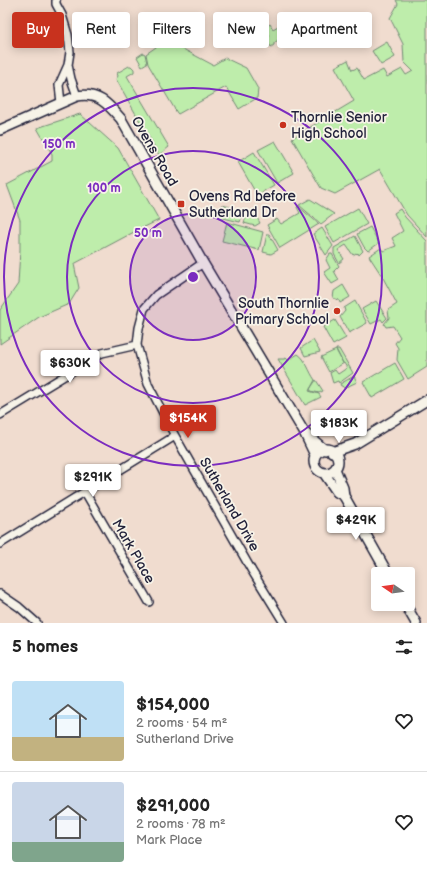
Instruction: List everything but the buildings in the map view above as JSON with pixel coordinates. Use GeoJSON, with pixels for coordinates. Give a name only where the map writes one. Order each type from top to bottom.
{"type":"FeatureCollection","features":[{"type":"Feature","properties":{"kind":"street"},"geometry":{"type":"LineString","coordinates":[[56,0],[56,4],[62,15],[68,35],[70,52],[68,65],[59,85],[60,103]]}},
{"type":"Feature","properties":{"kind":"street"},"geometry":{"type":"LineString","coordinates":[[0,130],[77,96],[68,65]]}},
{"type":"Feature","properties":{"kind":"street","name":"Ovens Road"},"geometry":{"type":"LineString","coordinates":[[77,96],[86,94],[98,97],[110,106],[121,119],[203,263],[304,432],[315,455],[314,463],[317,470],[324,473],[337,492],[344,496]]}},
{"type":"Feature","properties":{"kind":"street","name":"Sutherland Drive"},"geometry":{"type":"LineString","coordinates":[[203,263],[156,295],[144,309],[139,328],[137,345],[148,384],[175,436],[252,571],[284,623]]}},
{"type":"Feature","properties":{"kind":"street"},"geometry":{"type":"LineString","coordinates":[[0,415],[102,353],[137,345]]}},
{"type":"Feature","properties":{"kind":"street"},"geometry":{"type":"LineString","coordinates":[[324,473],[330,472],[355,444],[427,400]]}},
{"type":"Feature","properties":{"kind":"street","name":"Ovens Road"},"geometry":{"type":"LineString","coordinates":[[304,432],[329,451],[336,464],[344,496],[384,567]]}},
{"type":"Feature","properties":{"kind":"street"},"geometry":{"type":"LineString","coordinates":[[0,544],[175,436]]}},
{"type":"Feature","properties":{"kind":"street"},"geometry":{"type":"LineString","coordinates":[[315,455],[321,450],[329,451],[355,444]]}},
{"type":"Feature","properties":{"kind":"street","name":"Mark Place"},"geometry":{"type":"LineString","coordinates":[[84,492],[148,602]]}},
{"type":"Feature","properties":{"kind":"street"},"geometry":{"type":"LineString","coordinates":[[0,594],[19,607],[37,623]]}},
{"type":"Feature","properties":{"kind":"street"},"geometry":{"type":"LineString","coordinates":[[409,611],[416,623]]}},
{"type":"Feature","properties":{"kind":"green space"},"geometry":{"type":"Polygon","coordinates":[[[396,0],[427,0],[427,237],[407,215],[380,169],[335,194],[321,188],[292,138],[354,101],[335,67],[348,60],[352,70],[357,68],[364,80],[383,70],[387,77],[402,69],[406,75],[413,71],[404,62],[403,44],[390,18],[398,4],[396,0]]]}},
{"type":"Feature","properties":{"kind":"green space"},"geometry":{"type":"Polygon","coordinates":[[[270,24],[273,29],[277,27],[277,41],[271,47],[269,44],[270,24]]]}},
{"type":"Feature","properties":{"kind":"green space"},"geometry":{"type":"Polygon","coordinates":[[[387,42],[395,57],[381,65],[372,51],[387,42]]]}},
{"type":"Feature","properties":{"kind":"green space"},"geometry":{"type":"Polygon","coordinates":[[[155,48],[181,48],[213,65],[225,58],[246,68],[258,89],[257,98],[239,109],[226,87],[178,114],[148,64],[146,54],[155,48]]]}},
{"type":"Feature","properties":{"kind":"green space"},"geometry":{"type":"Polygon","coordinates":[[[143,53],[145,54],[147,63],[142,66],[137,57],[143,53]]]}},
{"type":"Feature","properties":{"kind":"green space"},"geometry":{"type":"Polygon","coordinates":[[[129,66],[134,69],[134,72],[127,76],[169,147],[159,155],[116,79],[118,76],[117,73],[129,66]]]}},
{"type":"Feature","properties":{"kind":"green space"},"geometry":{"type":"Polygon","coordinates":[[[80,114],[118,148],[159,220],[74,264],[79,288],[69,304],[39,317],[0,344],[0,310],[18,284],[20,250],[20,220],[7,185],[52,161],[52,154],[37,128],[80,114]]]}},
{"type":"Feature","properties":{"kind":"green space"},"geometry":{"type":"Polygon","coordinates":[[[275,141],[294,173],[277,183],[258,150],[275,141]]]}},
{"type":"Feature","properties":{"kind":"green space"},"geometry":{"type":"Polygon","coordinates":[[[254,152],[274,185],[257,195],[238,162],[254,152]]]}},
{"type":"Feature","properties":{"kind":"green space"},"geometry":{"type":"Polygon","coordinates":[[[310,199],[334,214],[321,224],[299,205],[310,199]]]}},
{"type":"Feature","properties":{"kind":"green space"},"geometry":{"type":"Polygon","coordinates":[[[222,205],[230,207],[230,209],[243,212],[240,222],[219,217],[222,205]]]}},
{"type":"Feature","properties":{"kind":"green space"},"geometry":{"type":"Polygon","coordinates":[[[298,206],[319,224],[280,248],[267,225],[277,219],[281,224],[300,213],[297,207],[298,206]]]}},
{"type":"Feature","properties":{"kind":"green space"},"geometry":{"type":"Polygon","coordinates":[[[358,208],[367,224],[334,243],[325,227],[358,208]]]}},
{"type":"Feature","properties":{"kind":"green space"},"geometry":{"type":"Polygon","coordinates":[[[400,209],[405,217],[427,241],[427,367],[408,379],[397,360],[398,348],[395,343],[400,337],[393,326],[386,327],[384,324],[389,318],[388,310],[397,304],[369,256],[381,248],[383,251],[396,246],[392,238],[403,231],[394,213],[400,209]]]}},
{"type":"Feature","properties":{"kind":"green space"},"geometry":{"type":"Polygon","coordinates":[[[254,212],[260,223],[255,226],[244,223],[246,217],[254,212]]]}},
{"type":"Feature","properties":{"kind":"green space"},"geometry":{"type":"Polygon","coordinates":[[[227,222],[263,232],[259,250],[222,241],[227,222]]]}},
{"type":"Feature","properties":{"kind":"green space"},"geometry":{"type":"Polygon","coordinates":[[[370,227],[379,243],[368,251],[357,234],[370,227]]]}},
{"type":"Feature","properties":{"kind":"green space"},"geometry":{"type":"Polygon","coordinates":[[[322,228],[333,246],[326,255],[313,234],[322,228]]]}},
{"type":"Feature","properties":{"kind":"green space"},"geometry":{"type":"Polygon","coordinates":[[[267,234],[269,234],[278,250],[271,254],[263,252],[267,234]]]}},
{"type":"Feature","properties":{"kind":"green space"},"geometry":{"type":"Polygon","coordinates":[[[355,236],[363,251],[359,255],[356,253],[353,255],[346,245],[338,250],[344,259],[339,263],[334,254],[334,248],[355,236]]]}},
{"type":"Feature","properties":{"kind":"green space"},"geometry":{"type":"Polygon","coordinates":[[[330,254],[332,254],[339,266],[334,271],[339,280],[332,284],[324,272],[330,268],[326,260],[330,254]]]}},
{"type":"Feature","properties":{"kind":"green space"},"geometry":{"type":"Polygon","coordinates":[[[343,285],[350,297],[340,303],[339,300],[333,298],[334,291],[343,285]]]}},
{"type":"Feature","properties":{"kind":"green space"},"geometry":{"type":"Polygon","coordinates":[[[355,301],[367,323],[349,333],[340,317],[345,311],[344,308],[355,301]]]}},
{"type":"Feature","properties":{"kind":"green space"},"geometry":{"type":"Polygon","coordinates":[[[376,301],[387,318],[383,322],[381,319],[371,324],[362,309],[376,301]]]}},
{"type":"Feature","properties":{"kind":"green space"},"geometry":{"type":"Polygon","coordinates":[[[335,320],[346,338],[333,345],[323,327],[335,320]]]}},
{"type":"Feature","properties":{"kind":"green space"},"geometry":{"type":"Polygon","coordinates":[[[313,340],[320,352],[305,356],[301,348],[313,340]]]}},
{"type":"Feature","properties":{"kind":"green space"},"geometry":{"type":"Polygon","coordinates":[[[336,349],[339,349],[353,373],[339,383],[338,381],[333,383],[330,373],[335,370],[338,374],[347,368],[344,363],[329,372],[321,357],[336,350],[343,363],[336,349]]]}},
{"type":"Feature","properties":{"kind":"green space"},"geometry":{"type":"Polygon","coordinates":[[[298,354],[303,359],[315,380],[309,391],[319,394],[321,397],[305,405],[278,359],[286,358],[288,360],[298,354]]]}},
{"type":"Feature","properties":{"kind":"green space"},"geometry":{"type":"Polygon","coordinates":[[[395,363],[404,379],[372,398],[363,382],[395,363]]]}},
{"type":"Feature","properties":{"kind":"green space"},"geometry":{"type":"Polygon","coordinates":[[[354,376],[357,382],[344,388],[341,386],[340,384],[354,376]]]}},
{"type":"Feature","properties":{"kind":"green space"},"geometry":{"type":"Polygon","coordinates":[[[316,380],[323,391],[319,393],[311,391],[310,389],[316,380]]]}},
{"type":"Feature","properties":{"kind":"place","name":"Thornlie Senior High School"},"geometry":{"type":"Point","coordinates":[283,125]}},
{"type":"Feature","properties":{"kind":"place","name":"Ovens Rd before Sutherland Dr"},"geometry":{"type":"Point","coordinates":[181,204]}},
{"type":"Feature","properties":{"kind":"place","name":"South Thornlie Primary School"},"geometry":{"type":"Point","coordinates":[337,311]}}]}
